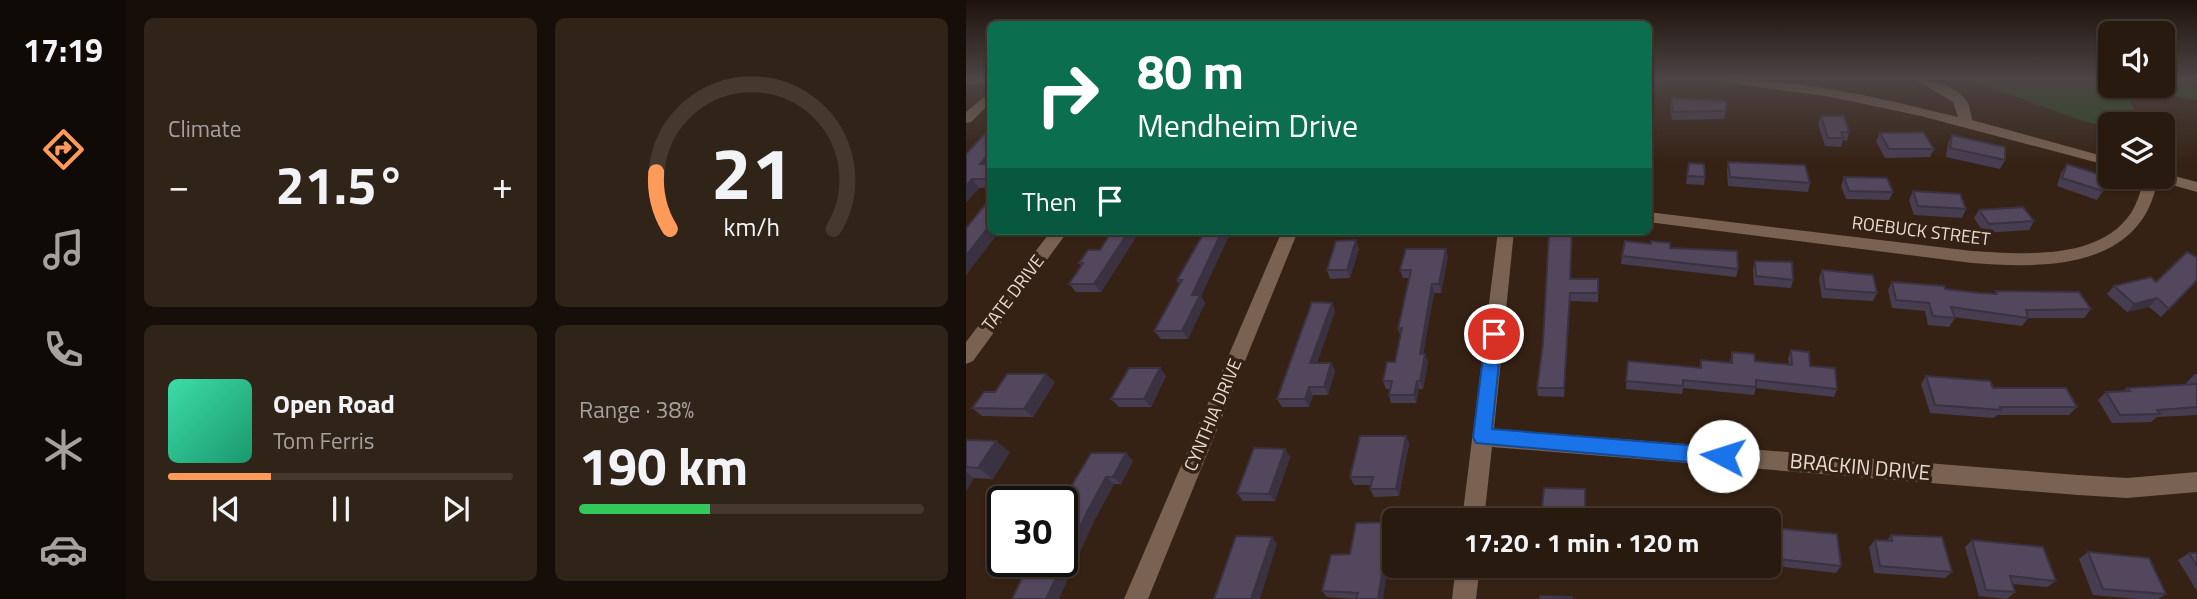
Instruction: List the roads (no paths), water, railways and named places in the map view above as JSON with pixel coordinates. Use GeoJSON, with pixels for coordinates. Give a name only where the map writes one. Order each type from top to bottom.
{"type":"FeatureCollection","features":[{"type":"Feature","properties":{"kind":"street"},"geometry":{"type":"LineString","coordinates":[[1900,107],[1965,120],[2098,159]]}},
{"type":"Feature","properties":{"kind":"street"},"geometry":{"type":"LineString","coordinates":[[1963,107],[1965,120]]}},
{"type":"Feature","properties":{"kind":"street"},"geometry":{"type":"LineString","coordinates":[[2175,181],[2197,187]]}},
{"type":"Feature","properties":{"kind":"street","name":"ROEBUCK STREET"},"geometry":{"type":"LineString","coordinates":[[1652,217],[1972,257],[2050,257],[2087,249],[2119,233],[2133,221],[2144,204],[2148,189]]}},
{"type":"Feature","properties":{"kind":"street","name":"TATE DRIVE"},"geometry":{"type":"LineString","coordinates":[[966,356],[1057,235]]}},
{"type":"Feature","properties":{"kind":"street","name":"CYNTHIA DRIVE"},"geometry":{"type":"LineString","coordinates":[[1136,599],[1288,235]]}},
{"type":"Feature","properties":{"kind":"street"},"geometry":{"type":"LineString","coordinates":[[1474,508],[1506,235]]}},
{"type":"Feature","properties":{"kind":"street","name":"BRACKIN DRIVE"},"geometry":{"type":"LineString","coordinates":[[1482,437],[2078,485],[2127,488],[2197,482]]}},
{"type":"Feature","properties":{"kind":"street"},"geometry":{"type":"LineString","coordinates":[[1464,599],[1466,578]]}}]}
